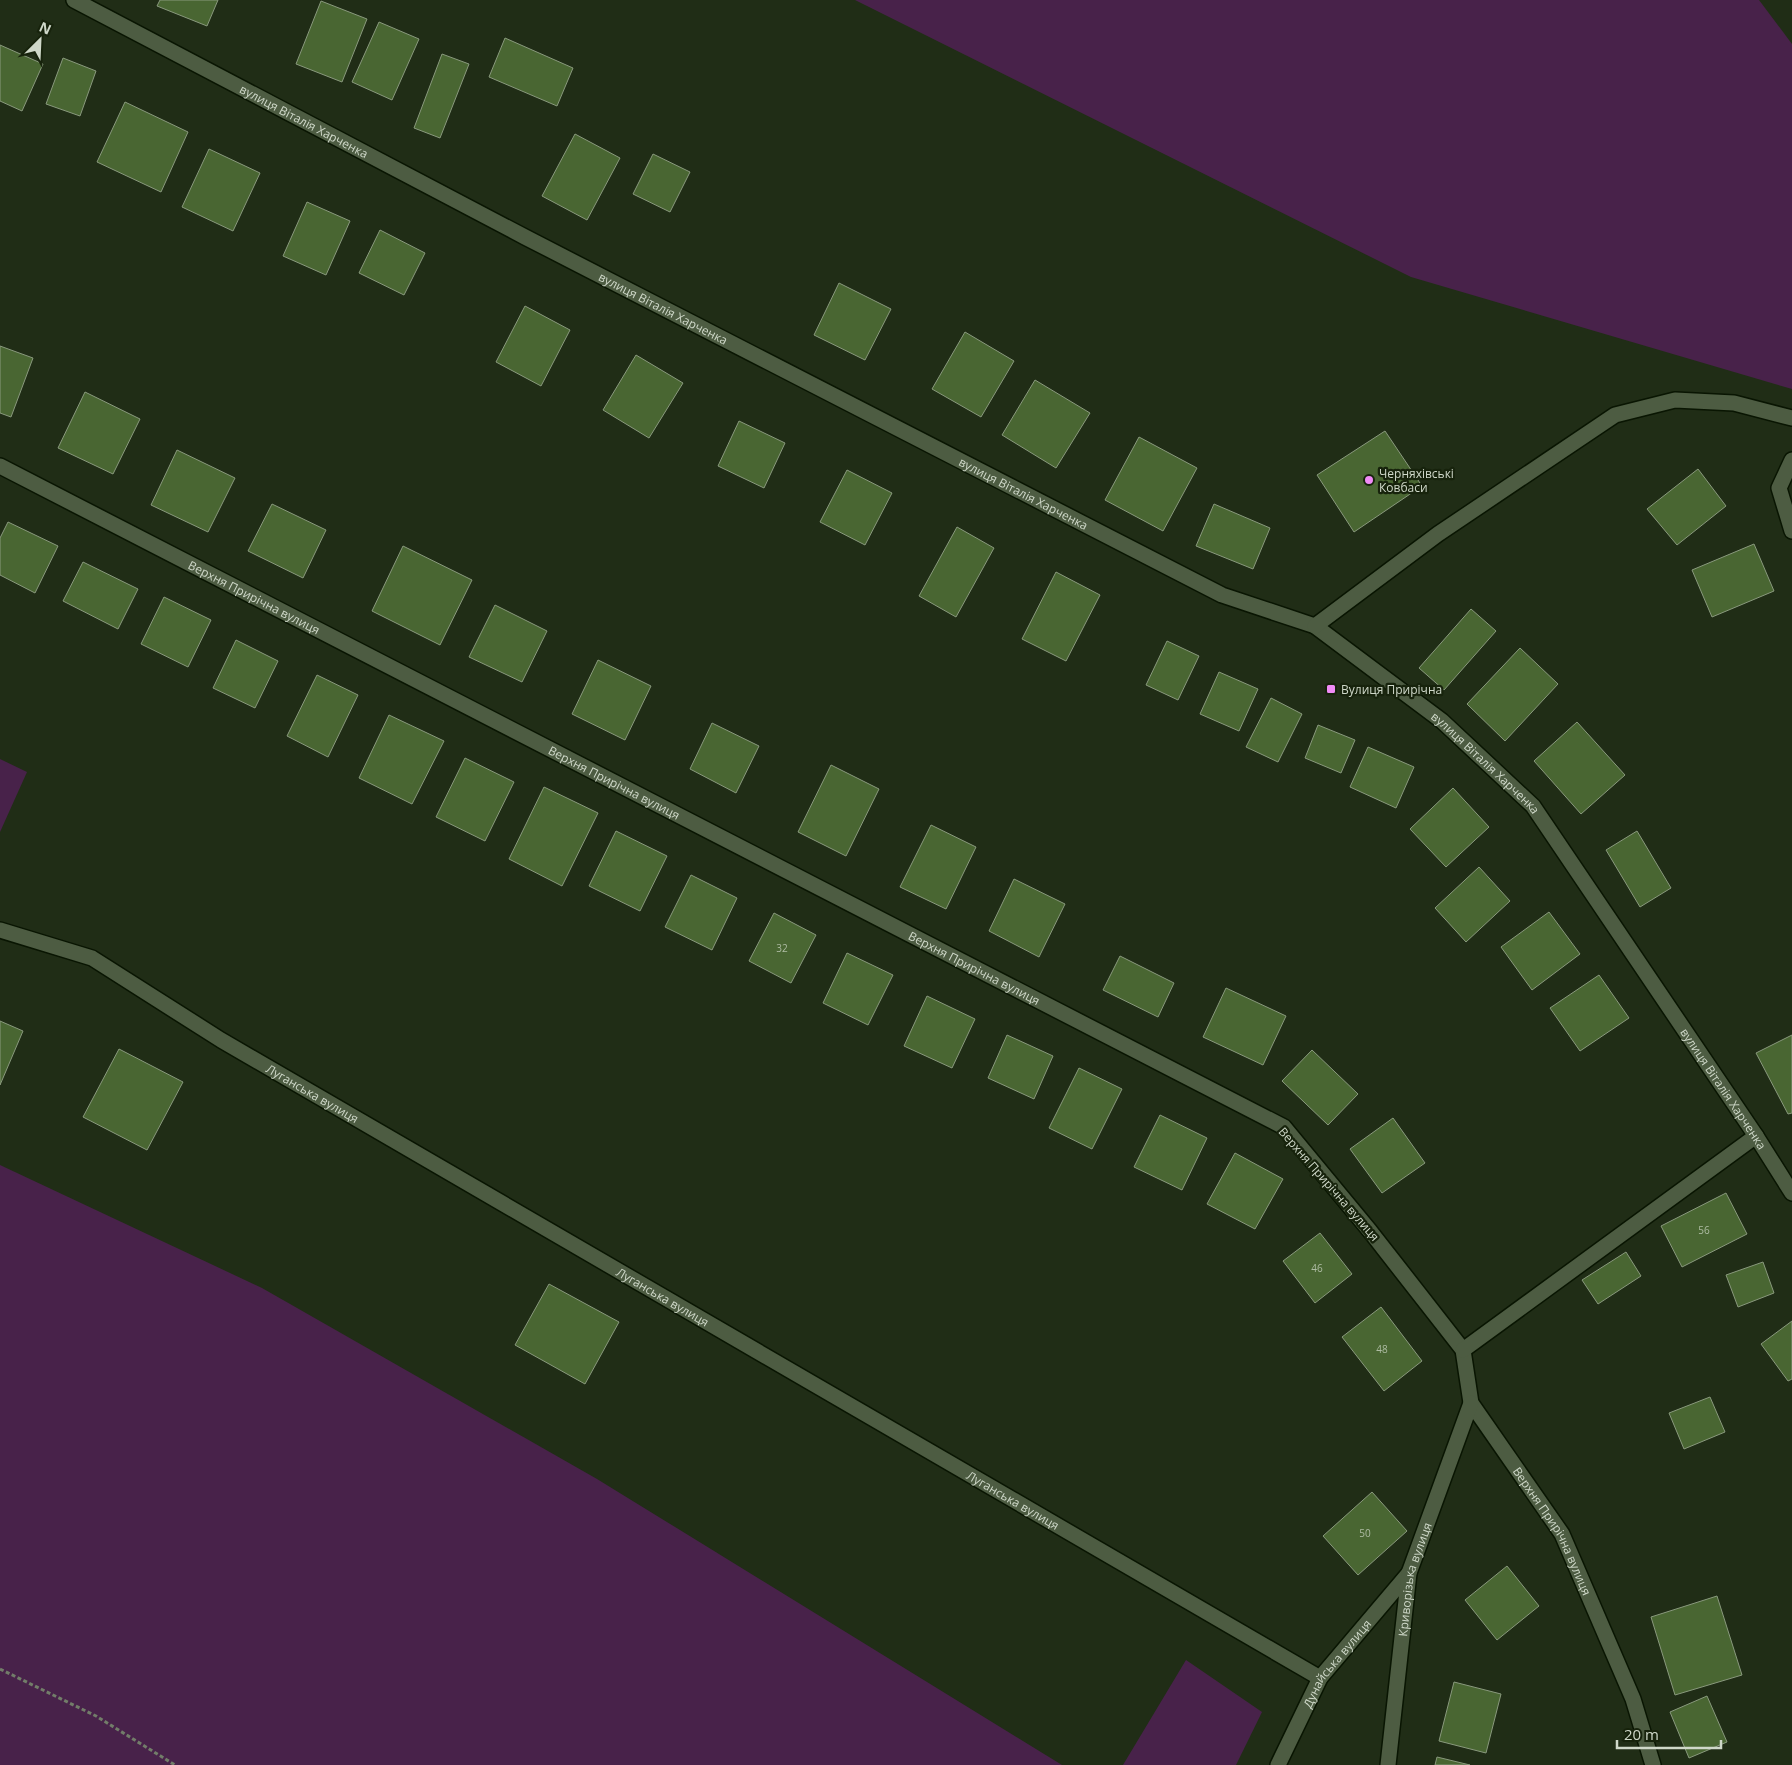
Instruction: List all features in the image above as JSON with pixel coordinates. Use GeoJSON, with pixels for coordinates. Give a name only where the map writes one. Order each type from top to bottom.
{"type":"FeatureCollection","features":[{"type":"Feature","properties":{"kind":"street","name":"вулиця Віталія Харченка"},"geometry":{"type":"LineString","coordinates":[[74,0],[534,241],[1222,595],[1315,626],[1442,722],[1533,806],[1756,1136],[1792,1193]]}},
{"type":"Feature","properties":{"kind":"street"},"geometry":{"type":"LineString","coordinates":[[1315,626],[1438,534],[1615,415],[1675,400],[1734,403],[1792,418]]}},
{"type":"Feature","properties":{"kind":"street"},"geometry":{"type":"LineString","coordinates":[[1792,460],[1779,488],[1792,531]]}},
{"type":"Feature","properties":{"kind":"street","name":"Верхня Прирічна вулиця"},"geometry":{"type":"LineString","coordinates":[[0,466],[1284,1127],[1370,1231],[1463,1350],[1471,1403],[1562,1534],[1633,1699],[1654,1765]]}},
{"type":"Feature","properties":{"kind":"street","name":"Луганська вулиця"},"geometry":{"type":"LineString","coordinates":[[0,930],[92,958],[220,1040],[1320,1678]]}},
{"type":"Feature","properties":{"kind":"street"},"geometry":{"type":"LineString","coordinates":[[1463,1350],[1756,1136]]}},
{"type":"Feature","properties":{"kind":"street","name":"Криворізька вулиця"},"geometry":{"type":"LineString","coordinates":[[1388,1765],[1409,1573],[1471,1403]]}},
{"type":"Feature","properties":{"kind":"street","name":"Дунайська вулиця"},"geometry":{"type":"LineString","coordinates":[[1278,1765],[1320,1678],[1409,1573]]}},
{"type":"Feature","properties":{"kind":"path"},"geometry":{"type":"LineString","coordinates":[[0,1669],[96,1716],[175,1765]]}},
{"type":"Feature","properties":{"kind":"shaded area"},"geometry":{"type":"Polygon","coordinates":[[[855,0],[1759,0],[1792,44],[1792,389],[1411,277],[855,0]]]}},
{"type":"Feature","properties":{"kind":"shaded area"},"geometry":{"type":"Polygon","coordinates":[[[0,759],[27,772],[0,832],[0,759]]]}},
{"type":"Feature","properties":{"kind":"shaded area"},"geometry":{"type":"Polygon","coordinates":[[[0,1165],[262,1288],[597,1479],[1062,1765],[0,1765],[0,1165]]]}},
{"type":"Feature","properties":{"kind":"shaded area"},"geometry":{"type":"Polygon","coordinates":[[[1186,1660],[1262,1712],[1236,1765],[1123,1765],[1186,1660]]]}},
{"type":"Feature","properties":{"kind":"building"},"geometry":{"type":"Polygon","coordinates":[[[160,0],[218,0],[207,26],[157,6],[160,0]]]}},
{"type":"Feature","properties":{"kind":"building"},"geometry":{"type":"Polygon","coordinates":[[[321,1],[367,19],[342,82],[296,64],[321,1]]]}},
{"type":"Feature","properties":{"kind":"building"},"geometry":{"type":"Polygon","coordinates":[[[379,22],[419,39],[392,100],[352,82],[379,22]]]}},
{"type":"Feature","properties":{"kind":"building"},"geometry":{"type":"Polygon","coordinates":[[[505,38],[573,68],[557,106],[489,77],[505,38]]]}},
{"type":"Feature","properties":{"kind":"building"},"geometry":{"type":"Polygon","coordinates":[[[0,45],[43,64],[22,111],[0,101],[0,45]]]}},
{"type":"Feature","properties":{"kind":"building"},"geometry":{"type":"Polygon","coordinates":[[[442,54],[469,64],[440,138],[414,128],[442,54]]]}},
{"type":"Feature","properties":{"kind":"building"},"geometry":{"type":"Polygon","coordinates":[[[63,58],[96,71],[80,116],[46,104],[63,58]]]}},
{"type":"Feature","properties":{"kind":"building"},"geometry":{"type":"Polygon","coordinates":[[[125,102],[188,132],[161,192],[97,162],[125,102]]]}},
{"type":"Feature","properties":{"kind":"building"},"geometry":{"type":"Polygon","coordinates":[[[575,134],[620,158],[587,220],[542,196],[575,134]]]}},
{"type":"Feature","properties":{"kind":"building"},"geometry":{"type":"Polygon","coordinates":[[[209,149],[260,173],[233,231],[182,207],[209,149]]]}},
{"type":"Feature","properties":{"kind":"building"},"geometry":{"type":"Polygon","coordinates":[[[653,154],[690,172],[670,212],[633,194],[653,154]]]}},
{"type":"Feature","properties":{"kind":"building"},"geometry":{"type":"Polygon","coordinates":[[[307,202],[350,221],[326,275],[283,256],[307,202]]]}},
{"type":"Feature","properties":{"kind":"building"},"geometry":{"type":"Polygon","coordinates":[[[380,230],[425,253],[404,295],[359,273],[380,230]]]}},
{"type":"Feature","properties":{"kind":"building"},"geometry":{"type":"Polygon","coordinates":[[[839,283],[891,309],[865,360],[814,335],[839,283]]]}},
{"type":"Feature","properties":{"kind":"building"},"geometry":{"type":"Polygon","coordinates":[[[525,306],[570,330],[541,386],[496,362],[525,306]]]}},
{"type":"Feature","properties":{"kind":"building"},"geometry":{"type":"Polygon","coordinates":[[[965,332],[1014,361],[981,417],[932,389],[965,332]]]}},
{"type":"Feature","properties":{"kind":"building"},"geometry":{"type":"Polygon","coordinates":[[[0,346],[33,358],[11,417],[0,413],[0,346]]]}},
{"type":"Feature","properties":{"kind":"building"},"geometry":{"type":"Polygon","coordinates":[[[636,355],[683,383],[649,438],[603,410],[636,355]]]}},
{"type":"Feature","properties":{"kind":"building"},"geometry":{"type":"Polygon","coordinates":[[[1035,380],[1090,413],[1056,468],[1002,435],[1035,380]]]}},
{"type":"Feature","properties":{"kind":"building"},"geometry":{"type":"Polygon","coordinates":[[[85,392],[140,419],[113,474],[58,448],[85,392]]]}},
{"type":"Feature","properties":{"kind":"building"},"geometry":{"type":"Polygon","coordinates":[[[739,421],[785,443],[764,488],[718,466],[739,421]]]}},
{"type":"Feature","properties":{"kind":"building","name":"Черняхівські Ковбаси"},"geometry":{"type":"Polygon","coordinates":[[[1385,431],[1422,486],[1354,532],[1317,475],[1385,431]]]}},
{"type":"Feature","properties":{"kind":"building"},"geometry":{"type":"Polygon","coordinates":[[[1139,437],[1197,468],[1163,531],[1105,500],[1139,437]]]}},
{"type":"Feature","properties":{"kind":"building"},"geometry":{"type":"Polygon","coordinates":[[[177,450],[235,478],[208,532],[151,505],[177,450]]]}},
{"type":"Feature","properties":{"kind":"building"},"geometry":{"type":"Polygon","coordinates":[[[1698,469],[1726,506],[1677,545],[1647,509],[1698,469]]]}},
{"type":"Feature","properties":{"kind":"building"},"geometry":{"type":"Polygon","coordinates":[[[847,470],[892,493],[865,545],[820,522],[847,470]]]}},
{"type":"Feature","properties":{"kind":"building"},"geometry":{"type":"Polygon","coordinates":[[[272,504],[326,530],[303,578],[248,551],[272,504]]]}},
{"type":"Feature","properties":{"kind":"building"},"geometry":{"type":"Polygon","coordinates":[[[1214,504],[1270,528],[1253,569],[1196,546],[1214,504]]]}},
{"type":"Feature","properties":{"kind":"building"},"geometry":{"type":"Polygon","coordinates":[[[8,522],[58,546],[35,593],[0,575],[0,538],[8,522]]]}},
{"type":"Feature","properties":{"kind":"building"},"geometry":{"type":"Polygon","coordinates":[[[957,527],[994,548],[956,617],[919,596],[957,527]]]}},
{"type":"Feature","properties":{"kind":"building"},"geometry":{"type":"Polygon","coordinates":[[[1754,544],[1774,591],[1712,617],[1692,570],[1754,544]]]}},
{"type":"Feature","properties":{"kind":"building"},"geometry":{"type":"Polygon","coordinates":[[[403,546],[472,580],[440,645],[372,611],[403,546]]]}},
{"type":"Feature","properties":{"kind":"building"},"geometry":{"type":"Polygon","coordinates":[[[83,562],[138,589],[118,629],[63,601],[83,562]]]}},
{"type":"Feature","properties":{"kind":"building"},"geometry":{"type":"Polygon","coordinates":[[[1056,572],[1100,595],[1066,661],[1022,639],[1056,572]]]}},
{"type":"Feature","properties":{"kind":"building"},"geometry":{"type":"Polygon","coordinates":[[[164,597],[211,620],[188,667],[141,644],[164,597]]]}},
{"type":"Feature","properties":{"kind":"building"},"geometry":{"type":"Polygon","coordinates":[[[495,605],[547,631],[522,682],[469,657],[495,605]]]}},
{"type":"Feature","properties":{"kind":"building"},"geometry":{"type":"Polygon","coordinates":[[[1471,609],[1496,631],[1444,690],[1419,668],[1471,609]]]}},
{"type":"Feature","properties":{"kind":"building"},"geometry":{"type":"Polygon","coordinates":[[[236,640],[278,661],[255,708],[213,688],[236,640]]]}},
{"type":"Feature","properties":{"kind":"building"},"geometry":{"type":"Polygon","coordinates":[[[1167,641],[1199,656],[1178,700],[1146,685],[1167,641]]]}},
{"type":"Feature","properties":{"kind":"building"},"geometry":{"type":"Polygon","coordinates":[[[1520,648],[1558,684],[1505,741],[1467,704],[1520,648]]]}},
{"type":"Feature","properties":{"kind":"building"},"geometry":{"type":"Polygon","coordinates":[[[598,660],[651,686],[625,740],[572,714],[598,660]]]}},
{"type":"Feature","properties":{"kind":"building"},"geometry":{"type":"Polygon","coordinates":[[[1219,672],[1258,689],[1239,731],[1200,714],[1219,672]]]}},
{"type":"Feature","properties":{"kind":"building"},"geometry":{"type":"Polygon","coordinates":[[[317,675],[358,695],[328,757],[287,736],[317,675]]]}},
{"type":"Feature","properties":{"kind":"building"},"geometry":{"type":"Polygon","coordinates":[[[1271,698],[1302,714],[1278,762],[1246,747],[1271,698]]]}},
{"type":"Feature","properties":{"kind":"building"},"geometry":{"type":"Polygon","coordinates":[[[389,715],[444,741],[412,804],[359,778],[389,715]]]}},
{"type":"Feature","properties":{"kind":"building"},"geometry":{"type":"Polygon","coordinates":[[[1577,722],[1625,775],[1581,814],[1534,761],[1577,722]]]}},
{"type":"Feature","properties":{"kind":"building"},"geometry":{"type":"Polygon","coordinates":[[[712,723],[759,746],[736,793],[690,769],[712,723]]]}},
{"type":"Feature","properties":{"kind":"building"},"geometry":{"type":"Polygon","coordinates":[[[1318,725],[1355,740],[1341,773],[1305,758],[1318,725]]]}},
{"type":"Feature","properties":{"kind":"building"},"geometry":{"type":"Polygon","coordinates":[[[1368,747],[1414,767],[1396,808],[1350,787],[1368,747]]]}},
{"type":"Feature","properties":{"kind":"building"},"geometry":{"type":"Polygon","coordinates":[[[465,758],[514,782],[485,841],[436,817],[465,758]]]}},
{"type":"Feature","properties":{"kind":"building"},"geometry":{"type":"Polygon","coordinates":[[[831,765],[879,789],[846,856],[798,832],[831,765]]]}},
{"type":"Feature","properties":{"kind":"building"},"geometry":{"type":"Polygon","coordinates":[[[544,787],[598,813],[562,886],[509,859],[544,787]]]}},
{"type":"Feature","properties":{"kind":"building"},"geometry":{"type":"Polygon","coordinates":[[[1453,788],[1489,827],[1446,867],[1410,829],[1453,788]]]}},
{"type":"Feature","properties":{"kind":"building"},"geometry":{"type":"Polygon","coordinates":[[[931,825],[976,847],[946,909],[900,887],[931,825]]]}},
{"type":"Feature","properties":{"kind":"building"},"geometry":{"type":"Polygon","coordinates":[[[616,831],[667,856],[640,911],[589,886],[616,831]]]}},
{"type":"Feature","properties":{"kind":"building"},"geometry":{"type":"Polygon","coordinates":[[[1637,831],[1671,888],[1640,907],[1606,850],[1637,831]]]}},
{"type":"Feature","properties":{"kind":"building"},"geometry":{"type":"Polygon","coordinates":[[[1479,867],[1510,901],[1466,942],[1435,908],[1479,867]]]}},
{"type":"Feature","properties":{"kind":"building"},"geometry":{"type":"Polygon","coordinates":[[[691,875],[737,898],[712,950],[665,927],[691,875]]]}},
{"type":"Feature","properties":{"kind":"building"},"geometry":{"type":"Polygon","coordinates":[[[1014,879],[1065,904],[1039,957],[989,931],[1014,879]]]}},
{"type":"Feature","properties":{"kind":"building"},"geometry":{"type":"Polygon","coordinates":[[[1549,912],[1580,954],[1532,990],[1501,947],[1549,912]]]}},
{"type":"Feature","properties":{"kind":"building"},"geometry":{"type":"Polygon","coordinates":[[[774,913],[816,935],[791,983],[749,961],[774,913]]]}},
{"type":"Feature","properties":{"kind":"building"},"geometry":{"type":"Polygon","coordinates":[[[847,953],[893,975],[868,1025],[823,1003],[847,953]]]}},
{"type":"Feature","properties":{"kind":"building"},"geometry":{"type":"Polygon","coordinates":[[[1120,956],[1174,983],[1158,1017],[1103,990],[1120,956]]]}},
{"type":"Feature","properties":{"kind":"building"},"geometry":{"type":"Polygon","coordinates":[[[1599,975],[1629,1018],[1580,1051],[1550,1008],[1599,975]]]}},
{"type":"Feature","properties":{"kind":"building"},"geometry":{"type":"Polygon","coordinates":[[[1226,988],[1286,1016],[1263,1065],[1203,1037],[1226,988]]]}},
{"type":"Feature","properties":{"kind":"building"},"geometry":{"type":"Polygon","coordinates":[[[927,996],[975,1019],[952,1068],[904,1046],[927,996]]]}},
{"type":"Feature","properties":{"kind":"building"},"geometry":{"type":"Polygon","coordinates":[[[0,1021],[23,1031],[0,1085],[0,1021]]]}},
{"type":"Feature","properties":{"kind":"building"},"geometry":{"type":"Polygon","coordinates":[[[1007,1035],[1053,1056],[1034,1099],[988,1078],[1007,1035]]]}},
{"type":"Feature","properties":{"kind":"building"},"geometry":{"type":"Polygon","coordinates":[[[1792,1035],[1792,1113],[1788,1114],[1756,1053],[1792,1035]]]}},
{"type":"Feature","properties":{"kind":"building"},"geometry":{"type":"Polygon","coordinates":[[[119,1049],[183,1082],[147,1150],[83,1117],[119,1049]]]}},
{"type":"Feature","properties":{"kind":"building"},"geometry":{"type":"Polygon","coordinates":[[[1312,1050],[1358,1094],[1328,1125],[1282,1081],[1312,1050]]]}},
{"type":"Feature","properties":{"kind":"building"},"geometry":{"type":"Polygon","coordinates":[[[1079,1068],[1122,1089],[1092,1149],[1049,1128],[1079,1068]]]}},
{"type":"Feature","properties":{"kind":"building"},"geometry":{"type":"Polygon","coordinates":[[[1160,1115],[1207,1138],[1182,1190],[1134,1167],[1160,1115]]]}},
{"type":"Feature","properties":{"kind":"building"},"geometry":{"type":"Polygon","coordinates":[[[1393,1118],[1425,1163],[1382,1193],[1350,1149],[1393,1118]]]}},
{"type":"Feature","properties":{"kind":"building"},"geometry":{"type":"Polygon","coordinates":[[[1235,1153],[1283,1179],[1255,1229],[1207,1204],[1235,1153]]]}},
{"type":"Feature","properties":{"kind":"building"},"geometry":{"type":"Polygon","coordinates":[[[1726,1193],[1747,1234],[1682,1267],[1661,1226],[1726,1193]]]}},
{"type":"Feature","properties":{"kind":"building"},"geometry":{"type":"Polygon","coordinates":[[[1320,1233],[1352,1274],[1315,1303],[1283,1261],[1320,1233]]]}},
{"type":"Feature","properties":{"kind":"building"},"geometry":{"type":"Polygon","coordinates":[[[1626,1252],[1641,1276],[1598,1304],[1582,1280],[1626,1252]]]}},
{"type":"Feature","properties":{"kind":"building"},"geometry":{"type":"Polygon","coordinates":[[[1763,1262],[1774,1293],[1738,1307],[1726,1275],[1763,1262]]]}},
{"type":"Feature","properties":{"kind":"building"},"geometry":{"type":"Polygon","coordinates":[[[549,1284],[619,1322],[585,1384],[515,1345],[549,1284]]]}},
{"type":"Feature","properties":{"kind":"building"},"geometry":{"type":"Polygon","coordinates":[[[1381,1307],[1422,1361],[1384,1391],[1342,1337],[1381,1307]]]}},
{"type":"Feature","properties":{"kind":"building"},"geometry":{"type":"Polygon","coordinates":[[[1792,1321],[1792,1379],[1788,1381],[1761,1344],[1792,1321]]]}},
{"type":"Feature","properties":{"kind":"building"},"geometry":{"type":"Polygon","coordinates":[[[1710,1397],[1725,1432],[1684,1449],[1669,1413],[1710,1397]]]}},
{"type":"Feature","properties":{"kind":"building"},"geometry":{"type":"Polygon","coordinates":[[[1372,1492],[1407,1531],[1358,1575],[1323,1536],[1372,1492]]]}},
{"type":"Feature","properties":{"kind":"building"},"geometry":{"type":"Polygon","coordinates":[[[1507,1566],[1539,1606],[1497,1640],[1465,1600],[1507,1566]]]}},
{"type":"Feature","properties":{"kind":"building"},"geometry":{"type":"Polygon","coordinates":[[[1717,1596],[1742,1675],[1675,1695],[1651,1617],[1717,1596]]]}},
{"type":"Feature","properties":{"kind":"building"},"geometry":{"type":"Polygon","coordinates":[[[1454,1682],[1501,1694],[1486,1753],[1439,1741],[1454,1682]]]}},
{"type":"Feature","properties":{"kind":"building"},"geometry":{"type":"Polygon","coordinates":[[[1707,1696],[1727,1742],[1689,1758],[1670,1712],[1707,1696]]]}},
{"type":"Feature","properties":{"kind":"building"},"geometry":{"type":"Polygon","coordinates":[[[1437,1757],[1470,1765],[1435,1765],[1437,1757]]]}},
{"type":"Feature","properties":{"kind":"place","name":"Черняхівські Ковбаси"},"geometry":{"type":"Point","coordinates":[1369,480]}},
{"type":"Feature","properties":{"kind":"place","name":"Вулиця Прирічна"},"geometry":{"type":"Point","coordinates":[1331,689]}}]}
